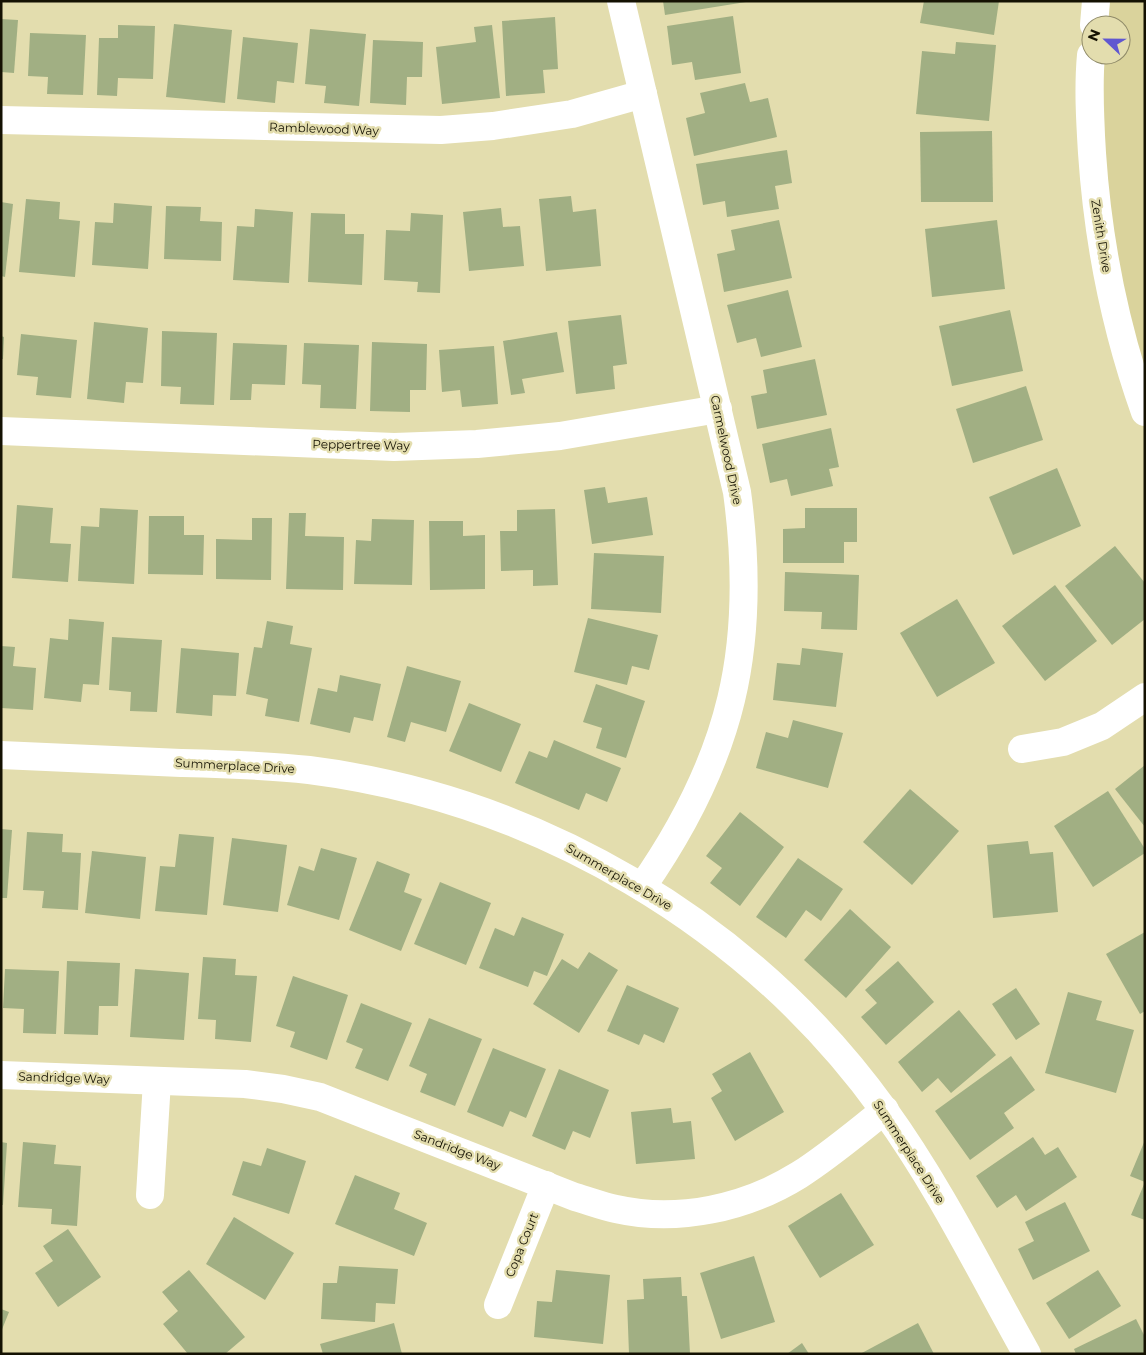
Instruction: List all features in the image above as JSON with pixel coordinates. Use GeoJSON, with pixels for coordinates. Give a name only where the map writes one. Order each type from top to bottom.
{"type":"FeatureCollection","features":[{"type":"Feature","properties":{"kind":"street","name":"Carmelwood Drive"},"geometry":{"type":"LineString","coordinates":[[621,1],[737,492],[744,543],[745,596],[741,648],[732,699],[717,749],[700,790],[672,844],[642,887]]}},
{"type":"Feature","properties":{"kind":"street"},"geometry":{"type":"LineString","coordinates":[[1095,15],[1096,1]]}},
{"type":"Feature","properties":{"kind":"street","name":"Zenith Drive"},"geometry":{"type":"LineString","coordinates":[[1091,65],[1090,124],[1094,187],[1102,250],[1114,314],[1145,412]]}},
{"type":"Feature","properties":{"kind":"street","name":"Ramblewood Way"},"geometry":{"type":"LineString","coordinates":[[1,120],[440,130],[493,126],[572,114],[643,94]]}},
{"type":"Feature","properties":{"kind":"street","name":"Peppertree Way"},"geometry":{"type":"LineString","coordinates":[[1,431],[394,447],[477,444],[560,436],[718,409]]}},
{"type":"Feature","properties":{"kind":"street"},"geometry":{"type":"LineString","coordinates":[[1022,749],[1063,742],[1094,729],[1120,715],[1145,698]]}},
{"type":"Feature","properties":{"kind":"street","name":"Summerplace Drive"},"geometry":{"type":"LineString","coordinates":[[1,755],[291,769],[396,786],[452,801],[535,831],[588,856],[642,887],[701,926],[746,962],[811,1022],[850,1066],[885,1110],[926,1173],[1026,1354]]}},
{"type":"Feature","properties":{"kind":"street","name":"Sandridge Way"},"geometry":{"type":"LineString","coordinates":[[1,1075],[245,1084],[283,1089],[320,1097],[546,1185],[616,1209],[659,1214],[680,1214],[723,1208],[744,1202],[783,1185],[802,1174],[885,1110]]}},
{"type":"Feature","properties":{"kind":"street"},"geometry":{"type":"LineString","coordinates":[[150,1196],[157,1081]]}},
{"type":"Feature","properties":{"kind":"street","name":"Copa Court"},"geometry":{"type":"LineString","coordinates":[[498,1305],[546,1185]]}},
{"type":"Feature","properties":{"kind":"shaded area"},"geometry":{"type":"Polygon","coordinates":[[[1110,1],[1145,1],[1145,382],[1107,219],[1103,65],[1131,65],[1131,15],[1108,15],[1110,1]]]}},
{"type":"Feature","properties":{"kind":"building"},"geometry":{"type":"Polygon","coordinates":[[[663,1],[746,1],[746,2],[665,15],[663,1]]]}},
{"type":"Feature","properties":{"kind":"building"},"geometry":{"type":"Polygon","coordinates":[[[924,1],[999,1],[994,35],[920,23],[924,1]]]}},
{"type":"Feature","properties":{"kind":"building"},"geometry":{"type":"Polygon","coordinates":[[[733,16],[741,73],[695,80],[692,62],[672,65],[667,26],[733,16]]]}},
{"type":"Feature","properties":{"kind":"building"},"geometry":{"type":"Polygon","coordinates":[[[555,17],[558,69],[543,70],[545,93],[506,96],[502,21],[555,17]]]}},
{"type":"Feature","properties":{"kind":"building"},"geometry":{"type":"Polygon","coordinates":[[[1,19],[18,20],[14,73],[1,72],[1,19]]]}},
{"type":"Feature","properties":{"kind":"building"},"geometry":{"type":"Polygon","coordinates":[[[174,24],[232,30],[225,103],[166,97],[174,24]]]}},
{"type":"Feature","properties":{"kind":"building"},"geometry":{"type":"Polygon","coordinates":[[[118,25],[155,26],[153,79],[118,78],[117,96],[97,95],[99,38],[118,38],[118,25]]]}},
{"type":"Feature","properties":{"kind":"building"},"geometry":{"type":"Polygon","coordinates":[[[492,25],[500,98],[442,104],[436,47],[476,42],[474,27],[492,25]]]}},
{"type":"Feature","properties":{"kind":"building"},"geometry":{"type":"Polygon","coordinates":[[[310,29],[366,34],[359,106],[324,103],[326,86],[305,84],[310,29]]]}},
{"type":"Feature","properties":{"kind":"building"},"geometry":{"type":"Polygon","coordinates":[[[30,33],[86,35],[83,95],[47,94],[48,77],[28,76],[30,33]]]}},
{"type":"Feature","properties":{"kind":"building"},"geometry":{"type":"Polygon","coordinates":[[[243,37],[298,43],[294,83],[277,81],[275,103],[237,99],[243,37]]]}},
{"type":"Feature","properties":{"kind":"building"},"geometry":{"type":"Polygon","coordinates":[[[373,40],[423,42],[422,77],[407,77],[406,105],[370,103],[373,40]]]}},
{"type":"Feature","properties":{"kind":"building"},"geometry":{"type":"Polygon","coordinates":[[[956,42],[996,45],[989,121],[916,114],[922,51],[955,54],[956,42]]]}},
{"type":"Feature","properties":{"kind":"building"},"geometry":{"type":"Polygon","coordinates":[[[745,83],[750,102],[768,98],[777,137],[694,156],[686,118],[705,113],[700,93],[745,83]]]}},
{"type":"Feature","properties":{"kind":"building"},"geometry":{"type":"Polygon","coordinates":[[[992,131],[993,202],[921,202],[920,132],[992,131]]]}},
{"type":"Feature","properties":{"kind":"building"},"geometry":{"type":"Polygon","coordinates":[[[787,150],[792,183],[775,186],[779,209],[727,217],[725,201],[703,205],[696,164],[787,150]]]}},
{"type":"Feature","properties":{"kind":"building"},"geometry":{"type":"Polygon","coordinates":[[[571,196],[573,212],[596,209],[601,266],[546,271],[539,199],[571,196]]]}},
{"type":"Feature","properties":{"kind":"building"},"geometry":{"type":"Polygon","coordinates":[[[26,199],[60,202],[59,219],[80,221],[75,277],[19,272],[26,199]]]}},
{"type":"Feature","properties":{"kind":"building"},"geometry":{"type":"Polygon","coordinates":[[[1,202],[13,204],[5,277],[1,276],[1,202]]]}},
{"type":"Feature","properties":{"kind":"building"},"geometry":{"type":"Polygon","coordinates":[[[114,203],[152,206],[148,269],[92,265],[95,222],[113,223],[114,203]]]}},
{"type":"Feature","properties":{"kind":"building"},"geometry":{"type":"Polygon","coordinates":[[[166,206],[201,207],[200,221],[222,222],[221,261],[164,259],[166,206]]]}},
{"type":"Feature","properties":{"kind":"building"},"geometry":{"type":"Polygon","coordinates":[[[501,208],[503,227],[520,226],[524,266],[469,271],[463,212],[501,208]]]}},
{"type":"Feature","properties":{"kind":"building"},"geometry":{"type":"Polygon","coordinates":[[[255,209],[293,212],[289,283],[233,280],[237,226],[254,227],[255,209]]]}},
{"type":"Feature","properties":{"kind":"building"},"geometry":{"type":"Polygon","coordinates":[[[311,213],[345,214],[345,234],[364,234],[362,285],[308,282],[311,213]]]}},
{"type":"Feature","properties":{"kind":"building"},"geometry":{"type":"Polygon","coordinates":[[[411,213],[443,215],[440,293],[417,292],[418,282],[384,280],[386,230],[410,231],[411,213]]]}},
{"type":"Feature","properties":{"kind":"building"},"geometry":{"type":"Polygon","coordinates":[[[779,220],[792,278],[724,292],[717,254],[735,250],[731,230],[779,220]]]}},
{"type":"Feature","properties":{"kind":"building"},"geometry":{"type":"Polygon","coordinates":[[[997,220],[1005,289],[932,297],[925,229],[997,220]]]}},
{"type":"Feature","properties":{"kind":"building"},"geometry":{"type":"Polygon","coordinates":[[[788,290],[802,347],[761,357],[756,338],[737,343],[727,305],[788,290]]]}},
{"type":"Feature","properties":{"kind":"building"},"geometry":{"type":"Polygon","coordinates":[[[1010,310],[1023,371],[952,386],[939,326],[1010,310]]]}},
{"type":"Feature","properties":{"kind":"building"},"geometry":{"type":"Polygon","coordinates":[[[621,315],[627,364],[613,366],[615,389],[576,394],[568,321],[621,315]]]}},
{"type":"Feature","properties":{"kind":"building"},"geometry":{"type":"Polygon","coordinates":[[[94,322],[148,328],[143,383],[126,382],[124,403],[87,399],[94,322]]]}},
{"type":"Feature","properties":{"kind":"building"},"geometry":{"type":"Polygon","coordinates":[[[162,331],[217,333],[214,405],[180,404],[181,387],[161,386],[162,331]]]}},
{"type":"Feature","properties":{"kind":"building"},"geometry":{"type":"Polygon","coordinates":[[[557,332],[564,372],[522,379],[525,393],[511,395],[503,341],[557,332]]]}},
{"type":"Feature","properties":{"kind":"building"},"geometry":{"type":"Polygon","coordinates":[[[21,334],[77,340],[71,398],[36,395],[38,377],[17,375],[21,334]]]}},
{"type":"Feature","properties":{"kind":"building"},"geometry":{"type":"Polygon","coordinates":[[[1,336],[4,337],[3,359],[1,359],[1,336]]]}},
{"type":"Feature","properties":{"kind":"building"},"geometry":{"type":"Polygon","coordinates":[[[372,342],[427,344],[426,390],[410,390],[410,412],[370,411],[372,342]]]}},
{"type":"Feature","properties":{"kind":"building"},"geometry":{"type":"Polygon","coordinates":[[[233,343],[287,345],[285,385],[252,384],[251,400],[230,400],[233,343]]]}},
{"type":"Feature","properties":{"kind":"building"},"geometry":{"type":"Polygon","coordinates":[[[304,343],[359,345],[356,409],[320,408],[321,385],[302,384],[304,343]]]}},
{"type":"Feature","properties":{"kind":"building"},"geometry":{"type":"Polygon","coordinates":[[[494,346],[498,404],[462,407],[460,390],[442,392],[439,350],[494,346]]]}},
{"type":"Feature","properties":{"kind":"building"},"geometry":{"type":"Polygon","coordinates":[[[815,359],[827,415],[757,429],[751,396],[767,393],[763,370],[815,359]]]}},
{"type":"Feature","properties":{"kind":"building"},"geometry":{"type":"Polygon","coordinates":[[[1026,386],[1043,440],[973,463],[956,409],[1026,386]]]}},
{"type":"Feature","properties":{"kind":"building"},"geometry":{"type":"Polygon","coordinates":[[[831,428],[839,467],[829,469],[833,486],[791,496],[787,479],[770,483],[762,444],[831,428]]]}},
{"type":"Feature","properties":{"kind":"building"},"geometry":{"type":"Polygon","coordinates":[[[1057,468],[1081,526],[1013,555],[989,497],[1057,468]]]}},
{"type":"Feature","properties":{"kind":"building"},"geometry":{"type":"Polygon","coordinates":[[[605,487],[608,503],[647,497],[653,535],[592,544],[584,490],[605,487]]]}},
{"type":"Feature","properties":{"kind":"building"},"geometry":{"type":"Polygon","coordinates":[[[17,505],[53,508],[50,543],[71,544],[68,582],[12,578],[17,505]]]}},
{"type":"Feature","properties":{"kind":"building"},"geometry":{"type":"Polygon","coordinates":[[[100,508],[138,510],[134,584],[78,581],[81,526],[99,527],[100,508]]]}},
{"type":"Feature","properties":{"kind":"building"},"geometry":{"type":"Polygon","coordinates":[[[805,508],[857,508],[857,542],[844,542],[844,563],[783,563],[783,529],[805,528],[805,508]]]}},
{"type":"Feature","properties":{"kind":"building"},"geometry":{"type":"Polygon","coordinates":[[[555,509],[558,585],[533,586],[533,570],[501,571],[500,531],[517,531],[517,510],[555,509]]]}},
{"type":"Feature","properties":{"kind":"building"},"geometry":{"type":"Polygon","coordinates":[[[289,513],[306,513],[305,536],[344,537],[343,590],[286,589],[289,513]]]}},
{"type":"Feature","properties":{"kind":"building"},"geometry":{"type":"Polygon","coordinates":[[[149,516],[184,516],[184,535],[204,535],[203,575],[148,574],[149,516]]]}},
{"type":"Feature","properties":{"kind":"building"},"geometry":{"type":"Polygon","coordinates":[[[252,518],[272,518],[271,580],[216,579],[216,539],[252,540],[252,518]]]}},
{"type":"Feature","properties":{"kind":"building"},"geometry":{"type":"Polygon","coordinates":[[[372,519],[414,520],[412,585],[354,584],[356,540],[371,541],[372,519]]]}},
{"type":"Feature","properties":{"kind":"building"},"geometry":{"type":"Polygon","coordinates":[[[429,521],[463,521],[463,536],[485,535],[485,589],[430,590],[429,521]]]}},
{"type":"Feature","properties":{"kind":"building"},"geometry":{"type":"Polygon","coordinates":[[[1115,546],[1145,583],[1145,619],[1112,645],[1065,586],[1115,546]]]}},
{"type":"Feature","properties":{"kind":"building"},"geometry":{"type":"Polygon","coordinates":[[[594,553],[664,556],[661,613],[591,609],[594,553]]]}},
{"type":"Feature","properties":{"kind":"building"},"geometry":{"type":"Polygon","coordinates":[[[785,572],[859,575],[857,630],[821,629],[822,612],[784,611],[785,572]]]}},
{"type":"Feature","properties":{"kind":"building"},"geometry":{"type":"Polygon","coordinates":[[[1055,585],[1097,641],[1045,681],[1002,626],[1055,585]]]}},
{"type":"Feature","properties":{"kind":"building"},"geometry":{"type":"Polygon","coordinates":[[[957,599],[995,663],[937,697],[900,633],[957,599]]]}},
{"type":"Feature","properties":{"kind":"building"},"geometry":{"type":"Polygon","coordinates":[[[588,618],[658,635],[649,670],[632,666],[627,685],[574,672],[588,618]]]}},
{"type":"Feature","properties":{"kind":"building"},"geometry":{"type":"Polygon","coordinates":[[[69,619],[104,622],[99,685],[83,684],[81,702],[44,698],[50,638],[68,640],[69,619]]]}},
{"type":"Feature","properties":{"kind":"building"},"geometry":{"type":"Polygon","coordinates":[[[267,621],[293,626],[290,644],[312,648],[299,722],[265,716],[268,699],[246,694],[254,647],[262,648],[267,621]]]}},
{"type":"Feature","properties":{"kind":"building"},"geometry":{"type":"Polygon","coordinates":[[[112,637],[162,640],[157,712],[130,711],[131,692],[109,690],[112,637]]]}},
{"type":"Feature","properties":{"kind":"building"},"geometry":{"type":"Polygon","coordinates":[[[1,646],[15,647],[13,666],[36,668],[33,710],[1,708],[1,646]]]}},
{"type":"Feature","properties":{"kind":"building"},"geometry":{"type":"Polygon","coordinates":[[[181,648],[239,653],[236,696],[213,695],[212,716],[176,713],[181,648]]]}},
{"type":"Feature","properties":{"kind":"building"},"geometry":{"type":"Polygon","coordinates":[[[802,648],[843,653],[836,707],[773,700],[777,663],[800,665],[802,648]]]}},
{"type":"Feature","properties":{"kind":"building"},"geometry":{"type":"Polygon","coordinates":[[[407,666],[461,681],[446,732],[411,722],[405,742],[387,737],[407,666]]]}},
{"type":"Feature","properties":{"kind":"building"},"geometry":{"type":"Polygon","coordinates":[[[340,675],[381,684],[373,721],[354,717],[350,733],[310,724],[318,688],[337,692],[340,675]]]}},
{"type":"Feature","properties":{"kind":"building"},"geometry":{"type":"Polygon","coordinates":[[[596,684],[645,701],[626,758],[596,748],[602,728],[583,722],[596,684]]]}},
{"type":"Feature","properties":{"kind":"building"},"geometry":{"type":"Polygon","coordinates":[[[469,703],[521,724],[501,772],[449,751],[469,703]]]}},
{"type":"Feature","properties":{"kind":"building"},"geometry":{"type":"Polygon","coordinates":[[[793,720],[843,733],[828,788],[756,768],[766,732],[788,738],[793,720]]]}},
{"type":"Feature","properties":{"kind":"building"},"geometry":{"type":"Polygon","coordinates":[[[554,740],[621,768],[607,802],[586,793],[579,810],[515,783],[529,751],[547,758],[554,740]]]}},
{"type":"Feature","properties":{"kind":"building"},"geometry":{"type":"Polygon","coordinates":[[[1145,765],[1145,827],[1115,789],[1145,765]]]}},
{"type":"Feature","properties":{"kind":"building"},"geometry":{"type":"Polygon","coordinates":[[[910,789],[959,831],[912,885],[863,842],[910,789]]]}},
{"type":"Feature","properties":{"kind":"building"},"geometry":{"type":"Polygon","coordinates":[[[1108,791],[1145,849],[1145,853],[1093,887],[1054,826],[1108,791]]]}},
{"type":"Feature","properties":{"kind":"building"},"geometry":{"type":"Polygon","coordinates":[[[740,812],[784,847],[740,906],[710,883],[722,868],[706,856],[740,812]]]}},
{"type":"Feature","properties":{"kind":"building"},"geometry":{"type":"Polygon","coordinates":[[[1,829],[12,830],[7,898],[1,898],[1,829]]]}},
{"type":"Feature","properties":{"kind":"building"},"geometry":{"type":"Polygon","coordinates":[[[27,832],[63,834],[62,852],[81,853],[78,910],[42,908],[44,891],[23,890],[27,832]]]}},
{"type":"Feature","properties":{"kind":"building"},"geometry":{"type":"Polygon","coordinates":[[[179,834],[214,837],[207,915],[155,911],[160,866],[175,867],[179,834]]]}},
{"type":"Feature","properties":{"kind":"building"},"geometry":{"type":"Polygon","coordinates":[[[232,838],[287,845],[278,912],[223,905],[232,838]]]}},
{"type":"Feature","properties":{"kind":"building"},"geometry":{"type":"Polygon","coordinates":[[[1028,841],[1030,854],[1053,852],[1058,912],[993,918],[987,845],[1028,841]]]}},
{"type":"Feature","properties":{"kind":"building"},"geometry":{"type":"Polygon","coordinates":[[[321,848],[357,858],[339,920],[287,905],[299,866],[314,871],[321,848]]]}},
{"type":"Feature","properties":{"kind":"building"},"geometry":{"type":"Polygon","coordinates":[[[92,851],[146,857],[140,919],[85,913],[92,851]]]}},
{"type":"Feature","properties":{"kind":"building"},"geometry":{"type":"Polygon","coordinates":[[[798,858],[843,889],[821,921],[806,910],[786,938],[756,917],[798,858]]]}},
{"type":"Feature","properties":{"kind":"building"},"geometry":{"type":"Polygon","coordinates":[[[377,861],[410,874],[404,892],[422,899],[401,951],[349,930],[377,861]]]}},
{"type":"Feature","properties":{"kind":"building"},"geometry":{"type":"Polygon","coordinates":[[[440,882],[491,903],[466,965],[414,944],[440,882]]]}},
{"type":"Feature","properties":{"kind":"building"},"geometry":{"type":"Polygon","coordinates":[[[850,909],[891,947],[846,998],[804,960],[850,909]]]}},
{"type":"Feature","properties":{"kind":"building"},"geometry":{"type":"Polygon","coordinates":[[[522,917],[564,934],[547,976],[534,971],[528,987],[479,968],[495,928],[514,936],[522,917]]]}},
{"type":"Feature","properties":{"kind":"building"},"geometry":{"type":"Polygon","coordinates":[[[1145,932],[1145,1011],[1140,1014],[1106,954],[1145,932]]]}},
{"type":"Feature","properties":{"kind":"building"},"geometry":{"type":"Polygon","coordinates":[[[589,952],[618,970],[579,1033],[533,1004],[562,959],[578,969],[589,952]]]}},
{"type":"Feature","properties":{"kind":"building"},"geometry":{"type":"Polygon","coordinates":[[[203,957],[236,959],[235,975],[257,976],[251,1042],[215,1039],[216,1020],[198,1019],[203,957]]]}},
{"type":"Feature","properties":{"kind":"building"},"geometry":{"type":"Polygon","coordinates":[[[67,961],[120,963],[118,1006],[99,1006],[98,1035],[64,1034],[67,961]]]}},
{"type":"Feature","properties":{"kind":"building"},"geometry":{"type":"Polygon","coordinates":[[[898,961],[934,1002],[886,1045],[861,1017],[877,1003],[865,990],[898,961]]]}},
{"type":"Feature","properties":{"kind":"building"},"geometry":{"type":"Polygon","coordinates":[[[5,969],[59,971],[56,1034],[23,1033],[24,1009],[3,1008],[5,969]]]}},
{"type":"Feature","properties":{"kind":"building"},"geometry":{"type":"Polygon","coordinates":[[[135,969],[189,973],[184,1040],[130,1037],[135,969]]]}},
{"type":"Feature","properties":{"kind":"building"},"geometry":{"type":"Polygon","coordinates":[[[293,976],[348,995],[327,1060],[290,1047],[295,1032],[276,1026],[293,976]]]}},
{"type":"Feature","properties":{"kind":"building"},"geometry":{"type":"Polygon","coordinates":[[[627,985],[679,1008],[664,1043],[644,1034],[639,1045],[607,1031],[627,985]]]}},
{"type":"Feature","properties":{"kind":"building"},"geometry":{"type":"Polygon","coordinates":[[[1016,988],[1040,1024],[1016,1040],[992,1004],[1016,988]]]}},
{"type":"Feature","properties":{"kind":"building"},"geometry":{"type":"Polygon","coordinates":[[[1068,992],[1102,1001],[1096,1020],[1134,1030],[1116,1093],[1045,1073],[1068,992]]]}},
{"type":"Feature","properties":{"kind":"building"},"geometry":{"type":"Polygon","coordinates":[[[361,1003],[412,1023],[388,1081],[355,1068],[363,1049],[346,1042],[361,1003]]]}},
{"type":"Feature","properties":{"kind":"building"},"geometry":{"type":"Polygon","coordinates":[[[959,1010],[996,1055],[951,1093],[938,1078],[922,1092],[898,1062],[959,1010]]]}},
{"type":"Feature","properties":{"kind":"building"},"geometry":{"type":"Polygon","coordinates":[[[429,1018],[482,1039],[455,1106],[420,1092],[427,1074],[409,1066],[429,1018]]]}},
{"type":"Feature","properties":{"kind":"building"},"geometry":{"type":"Polygon","coordinates":[[[493,1048],[546,1069],[526,1118],[510,1111],[503,1127],[467,1112],[493,1048]]]}},
{"type":"Feature","properties":{"kind":"building"},"geometry":{"type":"Polygon","coordinates":[[[750,1052],[784,1112],[735,1141],[711,1098],[722,1091],[712,1074],[750,1052]]]}},
{"type":"Feature","properties":{"kind":"building"},"geometry":{"type":"Polygon","coordinates":[[[1011,1056],[1035,1090],[1004,1113],[1014,1128],[970,1160],[935,1111],[1011,1056]]]}},
{"type":"Feature","properties":{"kind":"building"},"geometry":{"type":"Polygon","coordinates":[[[559,1069],[609,1090],[590,1138],[573,1131],[565,1150],[532,1136],[559,1069]]]}},
{"type":"Feature","properties":{"kind":"building"},"geometry":{"type":"Polygon","coordinates":[[[671,1108],[673,1123],[691,1121],[695,1159],[636,1164],[631,1112],[671,1108]]]}},
{"type":"Feature","properties":{"kind":"building"},"geometry":{"type":"Polygon","coordinates":[[[1033,1137],[1045,1155],[1058,1147],[1077,1177],[1026,1211],[1016,1195],[997,1208],[976,1176],[1033,1137]]]}},
{"type":"Feature","properties":{"kind":"building"},"geometry":{"type":"Polygon","coordinates":[[[1145,1140],[1145,1182],[1130,1176],[1145,1140]]]}},
{"type":"Feature","properties":{"kind":"building"},"geometry":{"type":"Polygon","coordinates":[[[1,1142],[7,1143],[3,1205],[1,1205],[1,1142]]]}},
{"type":"Feature","properties":{"kind":"building"},"geometry":{"type":"Polygon","coordinates":[[[23,1142],[56,1145],[54,1164],[81,1166],[77,1226],[51,1224],[52,1209],[18,1207],[23,1142]]]}},
{"type":"Feature","properties":{"kind":"building"},"geometry":{"type":"Polygon","coordinates":[[[267,1148],[306,1161],[289,1214],[232,1195],[243,1161],[261,1166],[267,1148]]]}},
{"type":"Feature","properties":{"kind":"building"},"geometry":{"type":"Polygon","coordinates":[[[355,1175],[400,1193],[394,1209],[427,1223],[414,1256],[335,1224],[355,1175]]]}},
{"type":"Feature","properties":{"kind":"building"},"geometry":{"type":"Polygon","coordinates":[[[1145,1182],[1145,1220],[1131,1215],[1145,1182]]]}},
{"type":"Feature","properties":{"kind":"building"},"geometry":{"type":"Polygon","coordinates":[[[841,1193],[874,1245],[820,1278],[788,1226],[841,1193]]]}},
{"type":"Feature","properties":{"kind":"building"},"geometry":{"type":"Polygon","coordinates":[[[1065,1202],[1090,1251],[1033,1280],[1018,1249],[1034,1241],[1025,1222],[1065,1202]]]}},
{"type":"Feature","properties":{"kind":"building"},"geometry":{"type":"Polygon","coordinates":[[[234,1217],[294,1253],[265,1300],[206,1264],[234,1217]]]}},
{"type":"Feature","properties":{"kind":"building"},"geometry":{"type":"Polygon","coordinates":[[[68,1229],[101,1277],[58,1307],[35,1273],[53,1261],[43,1246],[68,1229]]]}},
{"type":"Feature","properties":{"kind":"building"},"geometry":{"type":"Polygon","coordinates":[[[754,1256],[775,1322],[721,1339],[700,1273],[754,1256]]]}},
{"type":"Feature","properties":{"kind":"building"},"geometry":{"type":"Polygon","coordinates":[[[339,1266],[398,1269],[395,1304],[376,1303],[375,1322],[321,1319],[323,1283],[337,1283],[339,1266]]]}},
{"type":"Feature","properties":{"kind":"building"},"geometry":{"type":"Polygon","coordinates":[[[189,1270],[245,1337],[225,1354],[188,1354],[163,1324],[178,1311],[162,1292],[189,1270]]]}},
{"type":"Feature","properties":{"kind":"building"},"geometry":{"type":"Polygon","coordinates":[[[556,1270],[610,1275],[603,1344],[534,1337],[537,1301],[552,1302],[556,1270]]]}},
{"type":"Feature","properties":{"kind":"building"},"geometry":{"type":"Polygon","coordinates":[[[1098,1270],[1121,1306],[1069,1339],[1046,1303],[1098,1270]]]}},
{"type":"Feature","properties":{"kind":"building"},"geometry":{"type":"Polygon","coordinates":[[[681,1277],[682,1296],[687,1296],[690,1354],[629,1354],[627,1300],[644,1299],[643,1279],[681,1277]]]}},
{"type":"Feature","properties":{"kind":"building"},"geometry":{"type":"Polygon","coordinates":[[[1,1309],[9,1312],[1,1332],[1,1309]]]}},
{"type":"Feature","properties":{"kind":"building"},"geometry":{"type":"Polygon","coordinates":[[[1136,1319],[1145,1337],[1145,1354],[1076,1354],[1074,1349],[1136,1319]]]}},
{"type":"Feature","properties":{"kind":"building"},"geometry":{"type":"Polygon","coordinates":[[[394,1323],[402,1354],[323,1354],[320,1344],[394,1323]]]}},
{"type":"Feature","properties":{"kind":"building"},"geometry":{"type":"Polygon","coordinates":[[[918,1323],[934,1354],[860,1354],[918,1323]]]}},
{"type":"Feature","properties":{"kind":"building"},"geometry":{"type":"Polygon","coordinates":[[[802,1343],[809,1354],[787,1354],[802,1343]]]}}]}
